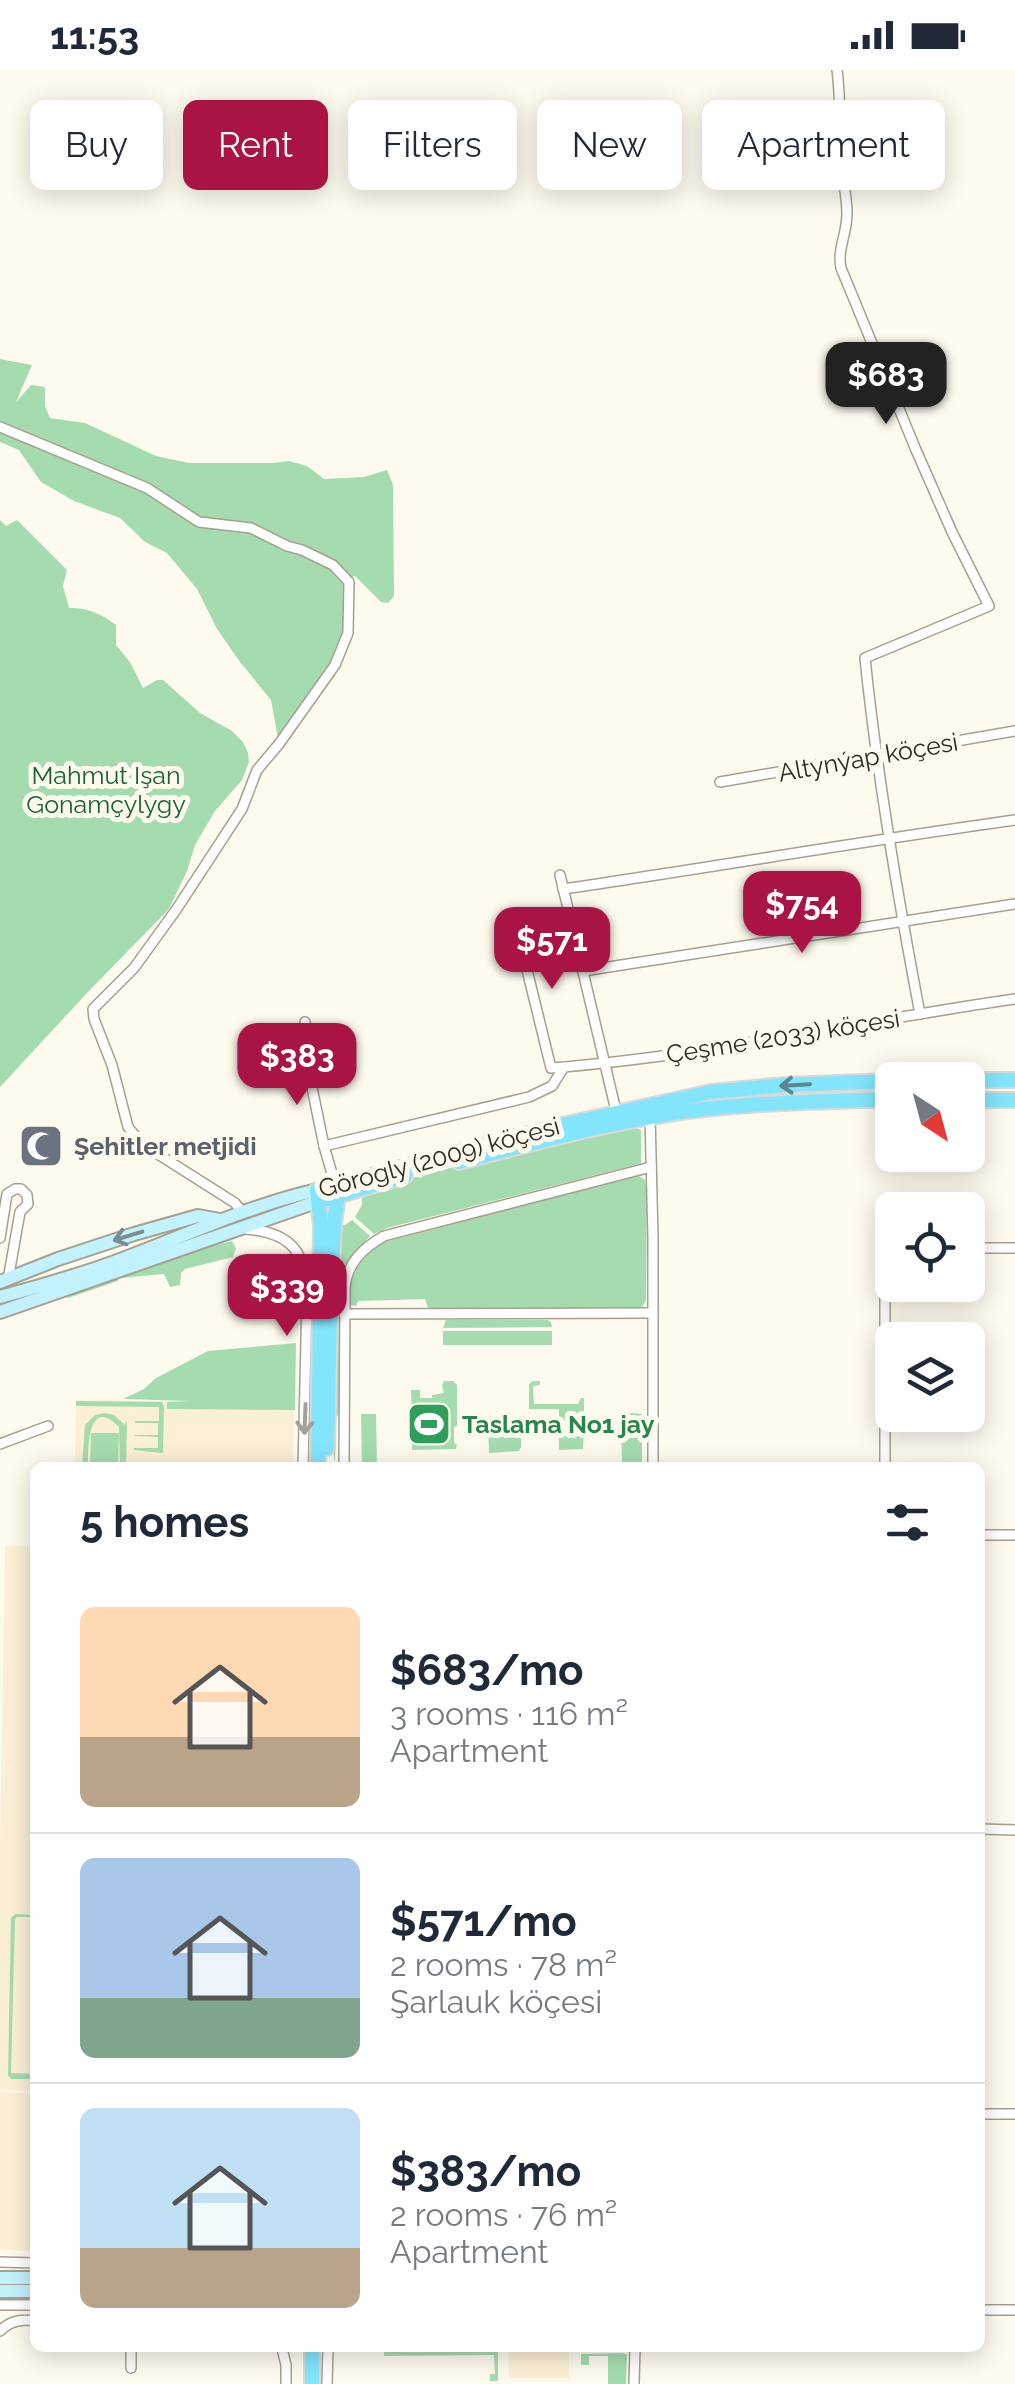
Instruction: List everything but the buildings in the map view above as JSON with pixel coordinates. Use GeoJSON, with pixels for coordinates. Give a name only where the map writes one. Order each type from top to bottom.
{"type":"FeatureCollection","features":[{"type":"Feature","properties":{"kind":"main road"},"geometry":{"type":"LineString","coordinates":[[985,1080],[1015,1080]]}},
{"type":"Feature","properties":{"kind":"main road","name":"Görogly (2009) köçesi"},"geometry":{"type":"LineString","coordinates":[[0,1312],[336,1191],[712,1092],[875,1081]]}},
{"type":"Feature","properties":{"kind":"main road","name":"Görogly (2009) köçesi"},"geometry":{"type":"LineString","coordinates":[[650,1111],[875,1100]]}},
{"type":"Feature","properties":{"kind":"main road"},"geometry":{"type":"LineString","coordinates":[[985,1100],[1015,1100]]}},
{"type":"Feature","properties":{"kind":"main road"},"geometry":{"type":"LineString","coordinates":[[327,1462],[336,1191]]}},
{"type":"Feature","properties":{"kind":"main road","name":"Görogly (2009) köçesi"},"geometry":{"type":"LineString","coordinates":[[0,1298],[108,1264],[290,1196],[318,1196]]}},
{"type":"Feature","properties":{"kind":"main road"},"geometry":{"type":"LineString","coordinates":[[318,1196],[318,1462]]}},
{"type":"Feature","properties":{"kind":"main road"},"geometry":{"type":"LineString","coordinates":[[4,1281],[58,1259],[198,1216],[222,1220]]}},
{"type":"Feature","properties":{"kind":"main road"},"geometry":{"type":"LineString","coordinates":[[307,1298],[320,1314]]}},
{"type":"Feature","properties":{"kind":"main road"},"geometry":{"type":"LineString","coordinates":[[306,1389],[318,1378]]}},
{"type":"Feature","properties":{"kind":"main road"},"geometry":{"type":"LineString","coordinates":[[0,2278],[30,2278]]}},
{"type":"Feature","properties":{"kind":"main road"},"geometry":{"type":"LineString","coordinates":[[0,2291],[30,2292]]}},
{"type":"Feature","properties":{"kind":"main road"},"geometry":{"type":"LineString","coordinates":[[302,2352],[303,2384]]}},
{"type":"Feature","properties":{"kind":"main road"},"geometry":{"type":"LineString","coordinates":[[312,2352],[312,2384]]}},
{"type":"Feature","properties":{"kind":"street"},"geometry":{"type":"LineString","coordinates":[[837,70],[847,219],[838,256],[841,268],[930,483],[990,606],[866,658],[902,920],[920,1014]]}},
{"type":"Feature","properties":{"kind":"street"},"geometry":{"type":"LineString","coordinates":[[0,427],[147,488],[199,522],[251,528],[302,550],[333,566],[348,582],[348,633],[335,665],[257,770],[242,809],[176,910],[134,968],[94,1009],[133,1136],[235,1203],[242,1213]]}},
{"type":"Feature","properties":{"kind":"street","name":"Altynýap köçesi"},"geometry":{"type":"LineString","coordinates":[[720,782],[1015,732]]}},
{"type":"Feature","properties":{"kind":"street"},"geometry":{"type":"LineString","coordinates":[[563,888],[1015,820]]}},
{"type":"Feature","properties":{"kind":"street"},"geometry":{"type":"LineString","coordinates":[[560,875],[618,1117]]}},
{"type":"Feature","properties":{"kind":"street"},"geometry":{"type":"LineString","coordinates":[[583,971],[1015,904]]}},
{"type":"Feature","properties":{"kind":"street","name":"Çeşme (2033) köçesi"},"geometry":{"type":"LineString","coordinates":[[516,924],[551,1068],[803,1035],[1015,999]]}},
{"type":"Feature","properties":{"kind":"street"},"geometry":{"type":"LineString","coordinates":[[305,1022],[311,1054],[309,1068],[336,1191]]}},
{"type":"Feature","properties":{"kind":"street"},"geometry":{"type":"LineString","coordinates":[[324,1146],[529,1097],[552,1086],[564,1067]]}},
{"type":"Feature","properties":{"kind":"street"},"geometry":{"type":"LineString","coordinates":[[650,1111],[653,1462]]}},
{"type":"Feature","properties":{"kind":"street"},"geometry":{"type":"LineString","coordinates":[[344,1462],[344,1314],[348,1272],[362,1250],[384,1236],[650,1167]]}},
{"type":"Feature","properties":{"kind":"street"},"geometry":{"type":"LineString","coordinates":[[0,1238],[6,1197],[12,1190],[21,1189],[28,1204],[20,1212],[4,1281]]}},
{"type":"Feature","properties":{"kind":"street"},"geometry":{"type":"LineString","coordinates":[[237,1228],[276,1234],[304,1262],[307,1298],[303,1462]]}},
{"type":"Feature","properties":{"kind":"street"},"geometry":{"type":"LineString","coordinates":[[985,1248],[1015,1248]]}},
{"type":"Feature","properties":{"kind":"street"},"geometry":{"type":"LineString","coordinates":[[884,1462],[888,1302]]}},
{"type":"Feature","properties":{"kind":"street"},"geometry":{"type":"LineString","coordinates":[[344,1314],[653,1313]]}},
{"type":"Feature","properties":{"kind":"street"},"geometry":{"type":"LineString","coordinates":[[0,1444],[48,1426]]}},
{"type":"Feature","properties":{"kind":"street"},"geometry":{"type":"LineString","coordinates":[[985,1535],[1015,1535]]}},
{"type":"Feature","properties":{"kind":"street"},"geometry":{"type":"LineString","coordinates":[[985,1830],[1015,1830]]}},
{"type":"Feature","properties":{"kind":"street"},"geometry":{"type":"LineString","coordinates":[[985,2114],[1015,2114]]}},
{"type":"Feature","properties":{"kind":"street"},"geometry":{"type":"LineString","coordinates":[[0,2262],[30,2263]]}},
{"type":"Feature","properties":{"kind":"street"},"geometry":{"type":"LineString","coordinates":[[0,2305],[30,2305]]}},
{"type":"Feature","properties":{"kind":"street"},"geometry":{"type":"LineString","coordinates":[[985,2310],[1015,2310]]}},
{"type":"Feature","properties":{"kind":"street"},"geometry":{"type":"LineString","coordinates":[[0,2331],[8,2323],[30,2320]]}},
{"type":"Feature","properties":{"kind":"street"},"geometry":{"type":"LineString","coordinates":[[131,2352],[131,2368]]}},
{"type":"Feature","properties":{"kind":"street"},"geometry":{"type":"LineString","coordinates":[[283,2352],[286,2384]]}},
{"type":"Feature","properties":{"kind":"street"},"geometry":{"type":"LineString","coordinates":[[327,2384],[328,2352]]}},
{"type":"Feature","properties":{"kind":"street"},"geometry":{"type":"LineString","coordinates":[[634,2384],[635,2352]]}},
{"type":"Feature","properties":{"kind":"shaded area"},"geometry":{"type":"Polygon","coordinates":[[[76,1400],[294,1403],[293,1462],[75,1462],[76,1400]]]}},
{"type":"Feature","properties":{"kind":"shaded area"},"geometry":{"type":"Polygon","coordinates":[[[5,1546],[30,1546],[30,2091],[0,2090],[5,1546]]]}},
{"type":"Feature","properties":{"kind":"shaded area"},"geometry":{"type":"Polygon","coordinates":[[[0,2092],[30,2093],[30,2251],[0,2250],[0,2092]]]}},
{"type":"Feature","properties":{"kind":"shaded area"},"geometry":{"type":"Polygon","coordinates":[[[508,2352],[569,2352],[569,2378],[509,2378],[508,2352]]]}},
{"type":"Feature","properties":{"kind":"green space"},"geometry":{"type":"Polygon","coordinates":[[[0,359],[32,365],[16,402],[31,385],[45,387],[45,406],[50,418],[85,423],[156,456],[189,463],[289,461],[307,466],[324,479],[364,477],[387,470],[393,485],[394,596],[388,603],[381,602],[355,576],[344,580],[344,620],[336,655],[278,738],[271,700],[217,629],[197,589],[167,553],[145,542],[120,518],[74,501],[41,482],[19,450],[0,442],[0,359]]]}},
{"type":"Feature","properties":{"kind":"green space","name":"Mahmut Işan Gonamçylygy"},"geometry":{"type":"Polygon","coordinates":[[[0,520],[6,526],[17,520],[67,570],[63,586],[69,608],[94,612],[116,625],[116,645],[143,688],[163,680],[200,713],[232,731],[243,742],[249,762],[242,780],[215,811],[195,845],[169,909],[0,1087],[0,520]]]}},
{"type":"Feature","properties":{"kind":"green space"},"geometry":{"type":"Polygon","coordinates":[[[632,1126],[641,1130],[639,1164],[374,1234],[355,1217],[362,1205],[362,1191],[535,1146],[570,1143],[632,1126]]]}},
{"type":"Feature","properties":{"kind":"green space"},"geometry":{"type":"Polygon","coordinates":[[[639,1176],[645,1180],[647,1191],[646,1301],[641,1308],[428,1308],[425,1299],[358,1301],[356,1306],[350,1305],[357,1268],[385,1242],[639,1176]]]}},
{"type":"Feature","properties":{"kind":"green space"},"geometry":{"type":"Polygon","coordinates":[[[352,1220],[370,1236],[347,1262],[340,1287],[340,1412],[336,1418],[335,1462],[337,1226],[352,1220]]]}},
{"type":"Feature","properties":{"kind":"green space"},"geometry":{"type":"Polygon","coordinates":[[[232,1241],[236,1248],[233,1257],[185,1269],[180,1285],[170,1287],[164,1274],[120,1278],[117,1274],[118,1281],[68,1298],[66,1291],[136,1266],[232,1241]]]}},
{"type":"Feature","properties":{"kind":"green space"},"geometry":{"type":"Polygon","coordinates":[[[446,1320],[548,1320],[552,1327],[443,1328],[446,1320]]]}},
{"type":"Feature","properties":{"kind":"green space"},"geometry":{"type":"Polygon","coordinates":[[[443,1331],[552,1331],[552,1345],[443,1345],[443,1331]]]}},
{"type":"Feature","properties":{"kind":"green space"},"geometry":{"type":"Polygon","coordinates":[[[296,1343],[295,1410],[167,1409],[167,1402],[189,1401],[123,1399],[208,1351],[296,1343]]]}},
{"type":"Feature","properties":{"kind":"green space"},"geometry":{"type":"Polygon","coordinates":[[[444,1381],[457,1385],[456,1449],[412,1450],[415,1420],[411,1390],[420,1390],[420,1398],[432,1398],[444,1393],[444,1381]]]}},
{"type":"Feature","properties":{"kind":"green space"},"geometry":{"type":"Polygon","coordinates":[[[540,1381],[540,1385],[533,1386],[534,1404],[578,1404],[584,1398],[584,1421],[580,1422],[584,1424],[583,1449],[559,1450],[559,1409],[529,1409],[529,1384],[540,1381]]]}},
{"type":"Feature","properties":{"kind":"green space"},"geometry":{"type":"Polygon","coordinates":[[[76,1401],[162,1402],[163,1453],[134,1450],[158,1448],[158,1437],[134,1435],[158,1435],[158,1423],[135,1421],[159,1421],[159,1407],[76,1406],[76,1401]]]}},
{"type":"Feature","properties":{"kind":"green space"},"geometry":{"type":"Polygon","coordinates":[[[621,1412],[642,1414],[642,1462],[622,1462],[621,1412]]]}},
{"type":"Feature","properties":{"kind":"green space"},"geometry":{"type":"Polygon","coordinates":[[[361,1414],[376,1414],[377,1462],[362,1462],[361,1414]]]}},
{"type":"Feature","properties":{"kind":"green space"},"geometry":{"type":"Polygon","coordinates":[[[95,1415],[114,1415],[125,1425],[127,1421],[126,1462],[120,1462],[119,1427],[101,1417],[92,1429],[88,1462],[82,1462],[85,1425],[95,1415]]]}},
{"type":"Feature","properties":{"kind":"green space"},"geometry":{"type":"Polygon","coordinates":[[[488,1423],[521,1423],[519,1451],[489,1453],[488,1423]]]}},
{"type":"Feature","properties":{"kind":"green space"},"geometry":{"type":"Polygon","coordinates":[[[91,1433],[119,1433],[118,1462],[90,1462],[91,1433]]]}},
{"type":"Feature","properties":{"kind":"green space"},"geometry":{"type":"Polygon","coordinates":[[[15,1914],[30,1915],[15,1919],[11,2073],[30,2074],[30,2079],[11,2079],[8,2075],[11,1918],[15,1914]]]}},
{"type":"Feature","properties":{"kind":"green space"},"geometry":{"type":"Polygon","coordinates":[[[384,2352],[498,2352],[498,2381],[490,2381],[490,2374],[495,2374],[494,2355],[384,2356],[384,2352]]]}},
{"type":"Feature","properties":{"kind":"green space"},"geometry":{"type":"Polygon","coordinates":[[[581,2354],[627,2355],[626,2384],[608,2384],[608,2356],[589,2356],[589,2365],[581,2365],[581,2354]]]}},
{"type":"Feature","properties":{"kind":"place","name":"Şehitler metjidi"},"geometry":{"type":"Point","coordinates":[41,1146]}},
{"type":"Feature","properties":{"kind":"place","name":"Taslama No1 jay"},"geometry":{"type":"Point","coordinates":[429,1424]}}]}
